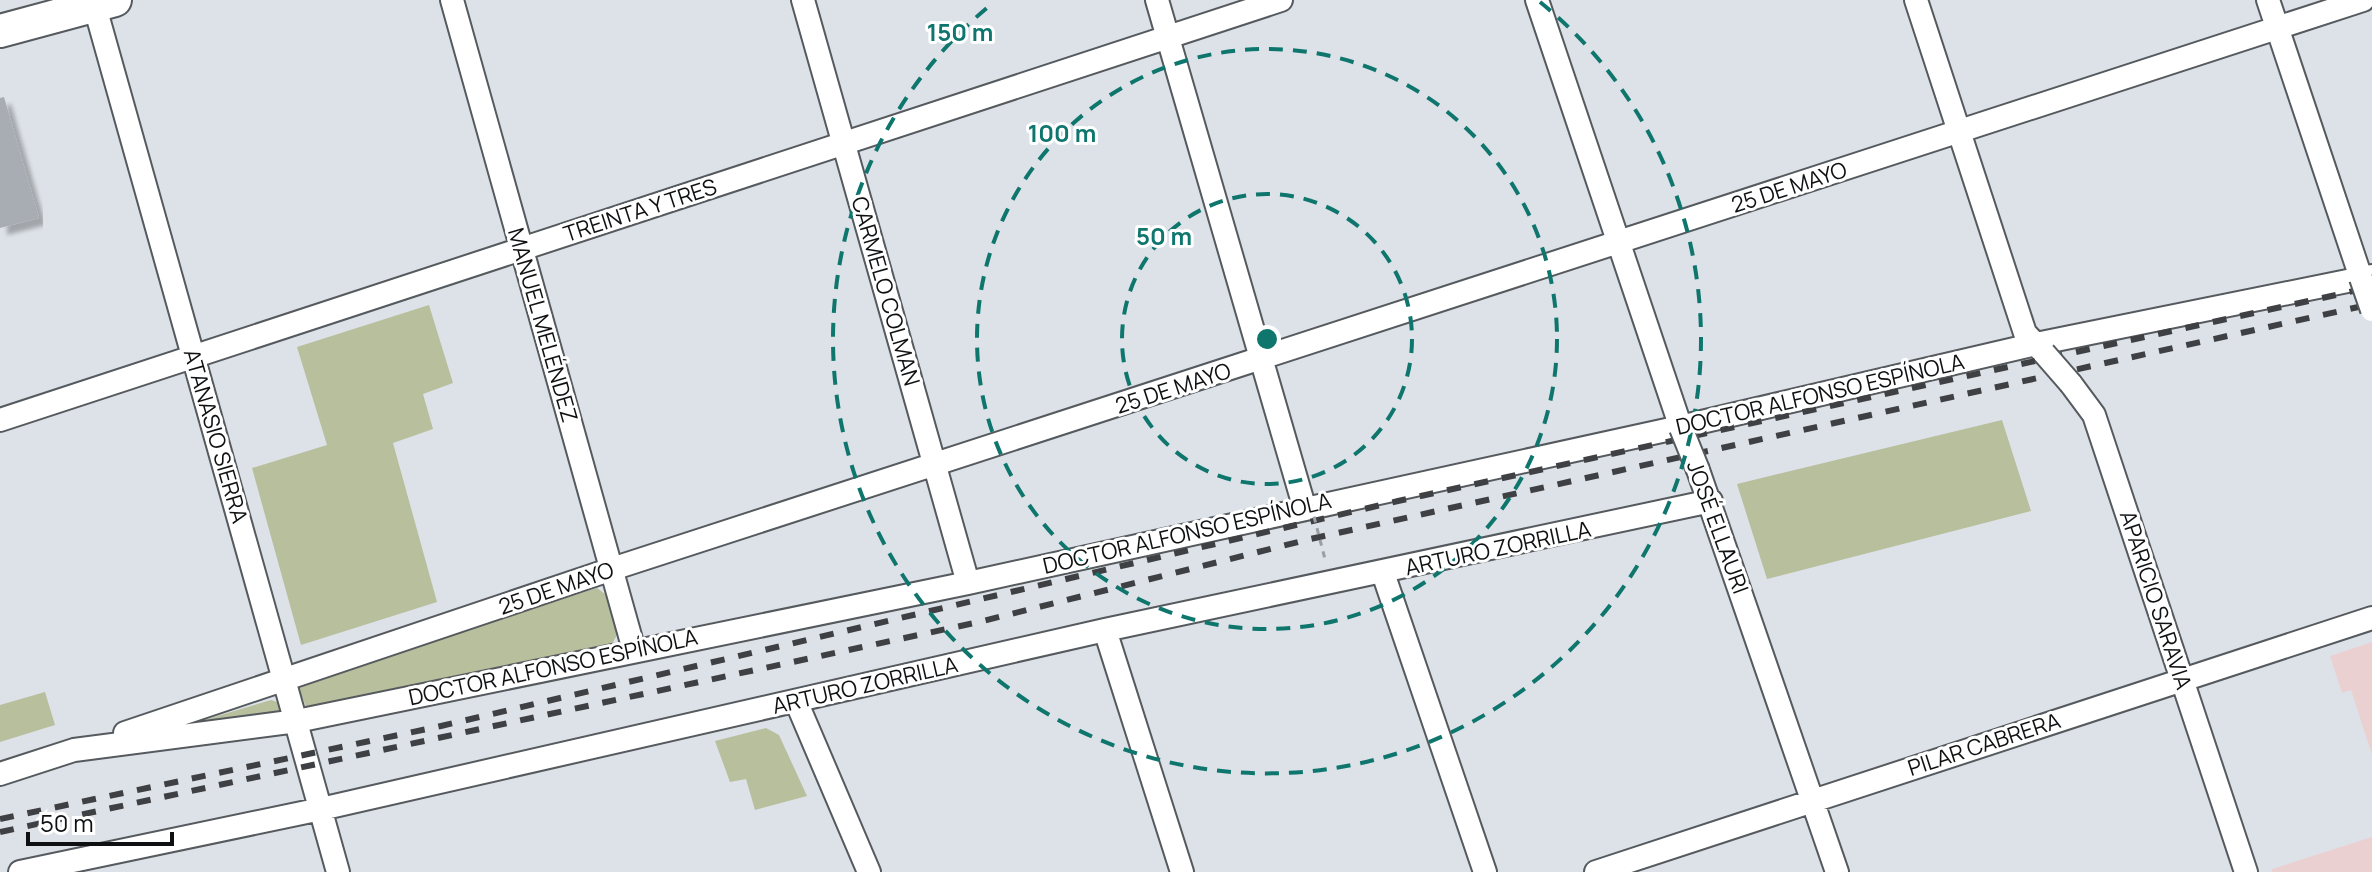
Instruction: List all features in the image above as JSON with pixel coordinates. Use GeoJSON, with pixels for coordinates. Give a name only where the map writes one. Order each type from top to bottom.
{"type":"FeatureCollection","features":[{"type":"Feature","properties":{"kind":"street","name":"MANUEL MELÉNDEZ"},"geometry":{"type":"LineString","coordinates":[[452,0],[634,650]]}},
{"type":"Feature","properties":{"kind":"street","name":"CARMELO COLMAN"},"geometry":{"type":"LineString","coordinates":[[803,0],[968,583]]}},
{"type":"Feature","properties":{"kind":"street"},"geometry":{"type":"LineString","coordinates":[[1157,0],[1307,506]]}},
{"type":"Feature","properties":{"kind":"street","name":"TREINTA Y TRES"},"geometry":{"type":"LineString","coordinates":[[0,420],[1281,0]]}},
{"type":"Feature","properties":{"kind":"street","name":"JOSÉ ELLAURI"},"geometry":{"type":"LineString","coordinates":[[1537,0],[1680,427],[1711,501],[1837,872]]}},
{"type":"Feature","properties":{"kind":"street","name":"APARICIO SARAVIA"},"geometry":{"type":"LineString","coordinates":[[1916,0],[2025,333],[2094,415],[2246,872]]}},
{"type":"Feature","properties":{"kind":"street"},"geometry":{"type":"LineString","coordinates":[[2268,0],[2367,277],[2372,310]]}},
{"type":"Feature","properties":{"kind":"street","name":"25 DE MAYO"},"geometry":{"type":"LineString","coordinates":[[74,750],[612,569],[2363,0]]}},
{"type":"Feature","properties":{"kind":"street"},"geometry":{"type":"LineString","coordinates":[[0,31],[101,2]]}},
{"type":"Feature","properties":{"kind":"street","name":"ATANASIO SIERRA"},"geometry":{"type":"LineString","coordinates":[[101,2],[194,357],[338,872]]}},
{"type":"Feature","properties":{"kind":"street","name":"DOCTOR ALFONSO ESPÍNOLA"},"geometry":{"type":"LineString","coordinates":[[0,774],[74,750],[297,721],[968,583],[1307,506],[2367,277]]}},
{"type":"Feature","properties":{"kind":"street","name":"ARTURO ZORRILLA"},"geometry":{"type":"LineString","coordinates":[[20,872],[321,809],[1105,630],[1711,501]]}},
{"type":"Feature","properties":{"kind":"street"},"geometry":{"type":"LineString","coordinates":[[1383,573],[1485,872]]}},
{"type":"Feature","properties":{"kind":"street","name":"PILAR CABRERA"},"geometry":{"type":"LineString","coordinates":[[1596,872],[2372,618]]}},
{"type":"Feature","properties":{"kind":"street"},"geometry":{"type":"LineString","coordinates":[[1105,630],[1182,872]]}},
{"type":"Feature","properties":{"kind":"street"},"geometry":{"type":"LineString","coordinates":[[796,701],[868,872]]}},
{"type":"Feature","properties":{"kind":"path"},"geometry":{"type":"LineString","coordinates":[[1307,506],[1326,563]]}},
{"type":"Feature","properties":{"kind":"shaded area"},"geometry":{"type":"Polygon","coordinates":[[[2372,642],[2372,755],[2351,690],[2342,693],[2330,656],[2372,642]]]}},
{"type":"Feature","properties":{"kind":"shaded area"},"geometry":{"type":"Polygon","coordinates":[[[2372,837],[2372,872],[2272,872],[2272,869],[2372,837]]]}},
{"type":"Feature","properties":{"kind":"green space"},"geometry":{"type":"Polygon","coordinates":[[[429,305],[453,383],[423,394],[433,429],[393,443],[437,602],[301,645],[252,468],[327,445],[297,347],[429,305]]]}},
{"type":"Feature","properties":{"kind":"green space"},"geometry":{"type":"Polygon","coordinates":[[[2002,420],[2031,511],[1767,579],[1737,484],[2002,420]]]}},
{"type":"Feature","properties":{"kind":"green space"},"geometry":{"type":"Polygon","coordinates":[[[597,588],[605,594],[617,635],[612,644],[306,707],[299,688],[303,682],[597,588]]]}},
{"type":"Feature","properties":{"kind":"green space"},"geometry":{"type":"Polygon","coordinates":[[[45,692],[55,725],[0,742],[0,705],[45,692]]]}},
{"type":"Feature","properties":{"kind":"green space"},"geometry":{"type":"Polygon","coordinates":[[[271,700],[277,702],[280,710],[277,716],[222,728],[204,720],[271,700]]]}},
{"type":"Feature","properties":{"kind":"green space"},"geometry":{"type":"Polygon","coordinates":[[[766,728],[779,735],[807,796],[755,810],[746,779],[730,782],[715,741],[766,728]]]}},
{"type":"Feature","properties":{"kind":"building"},"geometry":{"type":"Polygon","coordinates":[[[4,97],[39,218],[0,228],[0,98],[4,97]]]}},
{"type":"Feature","properties":{"kind":"railway"},"geometry":{"type":"LineString","coordinates":[[0,819],[441,726],[1398,501],[2372,287]]}},
{"type":"Feature","properties":{"kind":"railway"},"geometry":{"type":"LineString","coordinates":[[0,832],[979,622],[1306,540],[2372,304]]}}]}
